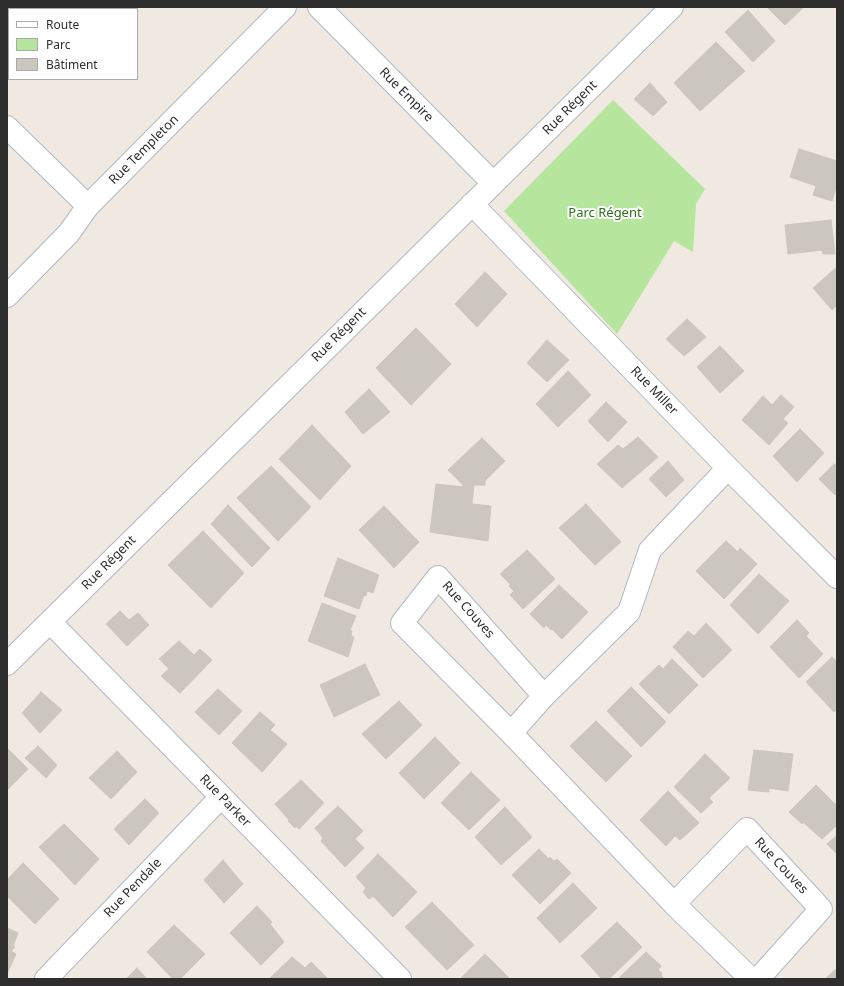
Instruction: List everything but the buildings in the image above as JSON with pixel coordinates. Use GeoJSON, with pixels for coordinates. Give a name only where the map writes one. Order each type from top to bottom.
{"type":"FeatureCollection","features":[{"type":"Feature","properties":{"kind":"street","name":"Rue Templeton"},"geometry":{"type":"LineString","coordinates":[[7,296],[69,233],[88,206],[285,7]]}},
{"type":"Feature","properties":{"kind":"street","name":"Rue Empire"},"geometry":{"type":"LineString","coordinates":[[319,7],[493,183]]}},
{"type":"Feature","properties":{"kind":"street","name":"Rue Régent"},"geometry":{"type":"LineString","coordinates":[[7,664],[672,7]]}},
{"type":"Feature","properties":{"kind":"street"},"geometry":{"type":"LineString","coordinates":[[7,126],[88,206]]}},
{"type":"Feature","properties":{"kind":"street","name":"Rue Miller"},"geometry":{"type":"LineString","coordinates":[[472,204],[728,468],[837,577]]}},
{"type":"Feature","properties":{"kind":"street"},"geometry":{"type":"LineString","coordinates":[[511,733],[544,696],[629,612],[650,550],[728,468]]}},
{"type":"Feature","properties":{"kind":"street","name":"Rue Couves"},"geometry":{"type":"LineString","coordinates":[[544,696],[438,577],[402,623],[511,733],[674,904],[750,979]]}},
{"type":"Feature","properties":{"kind":"street","name":"Rue Parker"},"geometry":{"type":"LineString","coordinates":[[50,622],[400,979]]}},
{"type":"Feature","properties":{"kind":"street","name":"Rue Pendale"},"geometry":{"type":"LineString","coordinates":[[46,979],[221,797]]}},
{"type":"Feature","properties":{"kind":"street","name":"Rue Couves"},"geometry":{"type":"LineString","coordinates":[[674,904],[747,830],[821,909],[758,979]]}},
{"type":"Feature","properties":{"kind":"green space","name":"Parc Régent"},"geometry":{"type":"Polygon","coordinates":[[[613,100],[705,189],[696,204],[693,252],[674,241],[617,334],[504,211],[613,100]]]}}]}
